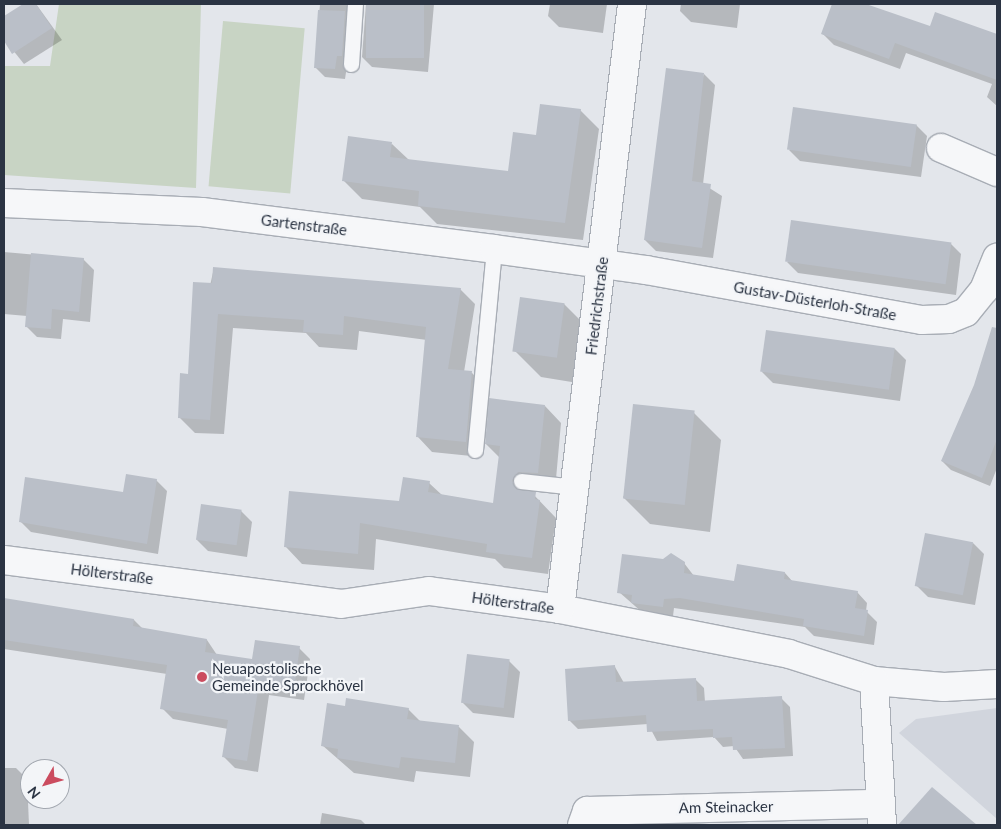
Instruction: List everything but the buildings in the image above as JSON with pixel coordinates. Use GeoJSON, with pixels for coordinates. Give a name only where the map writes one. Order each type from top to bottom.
{"type":"FeatureCollection","features":[{"type":"Feature","properties":{"kind":"street","name":"Friedrichstraße"},"geometry":{"type":"LineString","coordinates":[[560,609],[632,4]]}},
{"type":"Feature","properties":{"kind":"street"},"geometry":{"type":"LineString","coordinates":[[941,148],[997,172]]}},
{"type":"Feature","properties":{"kind":"street","name":"Gartenstraße"},"geometry":{"type":"LineString","coordinates":[[4,203],[202,212],[602,263]]}},
{"type":"Feature","properties":{"kind":"street","name":"Gustav-Düsterloh-Straße"},"geometry":{"type":"LineString","coordinates":[[602,263],[922,320],[949,319],[966,312],[984,290],[997,258]]}},
{"type":"Feature","properties":{"kind":"street","name":"Hölterstraße"},"geometry":{"type":"LineString","coordinates":[[4,560],[341,604],[429,591],[560,609],[789,654],[874,681],[944,687],[997,684]]}},
{"type":"Feature","properties":{"kind":"street"},"geometry":{"type":"LineString","coordinates":[[874,681],[881,814]]}},
{"type":"Feature","properties":{"kind":"street","name":"Am Steinacker"},"geometry":{"type":"LineString","coordinates":[[582,825],[587,811],[881,814]]}},
{"type":"Feature","properties":{"kind":"lane"},"geometry":{"type":"LineString","coordinates":[[351,64],[355,4]]}},
{"type":"Feature","properties":{"kind":"lane"},"geometry":{"type":"LineString","coordinates":[[475,450],[494,249]]}},
{"type":"Feature","properties":{"kind":"lane"},"geometry":{"type":"LineString","coordinates":[[521,481],[575,486]]}},
{"type":"Feature","properties":{"kind":"shaded area"},"geometry":{"type":"Polygon","coordinates":[[[997,708],[997,819],[899,733],[916,719],[997,708]]]}},
{"type":"Feature","properties":{"kind":"green space"},"geometry":{"type":"Polygon","coordinates":[[[59,4],[201,4],[196,188],[4,175],[4,66],[50,66],[59,4]]]}},
{"type":"Feature","properties":{"kind":"green space"},"geometry":{"type":"Polygon","coordinates":[[[223,21],[305,28],[290,194],[209,186],[223,21]]]}},
{"type":"Feature","properties":{"kind":"place","name":"Neuapostolische Gemeinde Sprockhövel"},"geometry":{"type":"Point","coordinates":[202,677]}}]}
